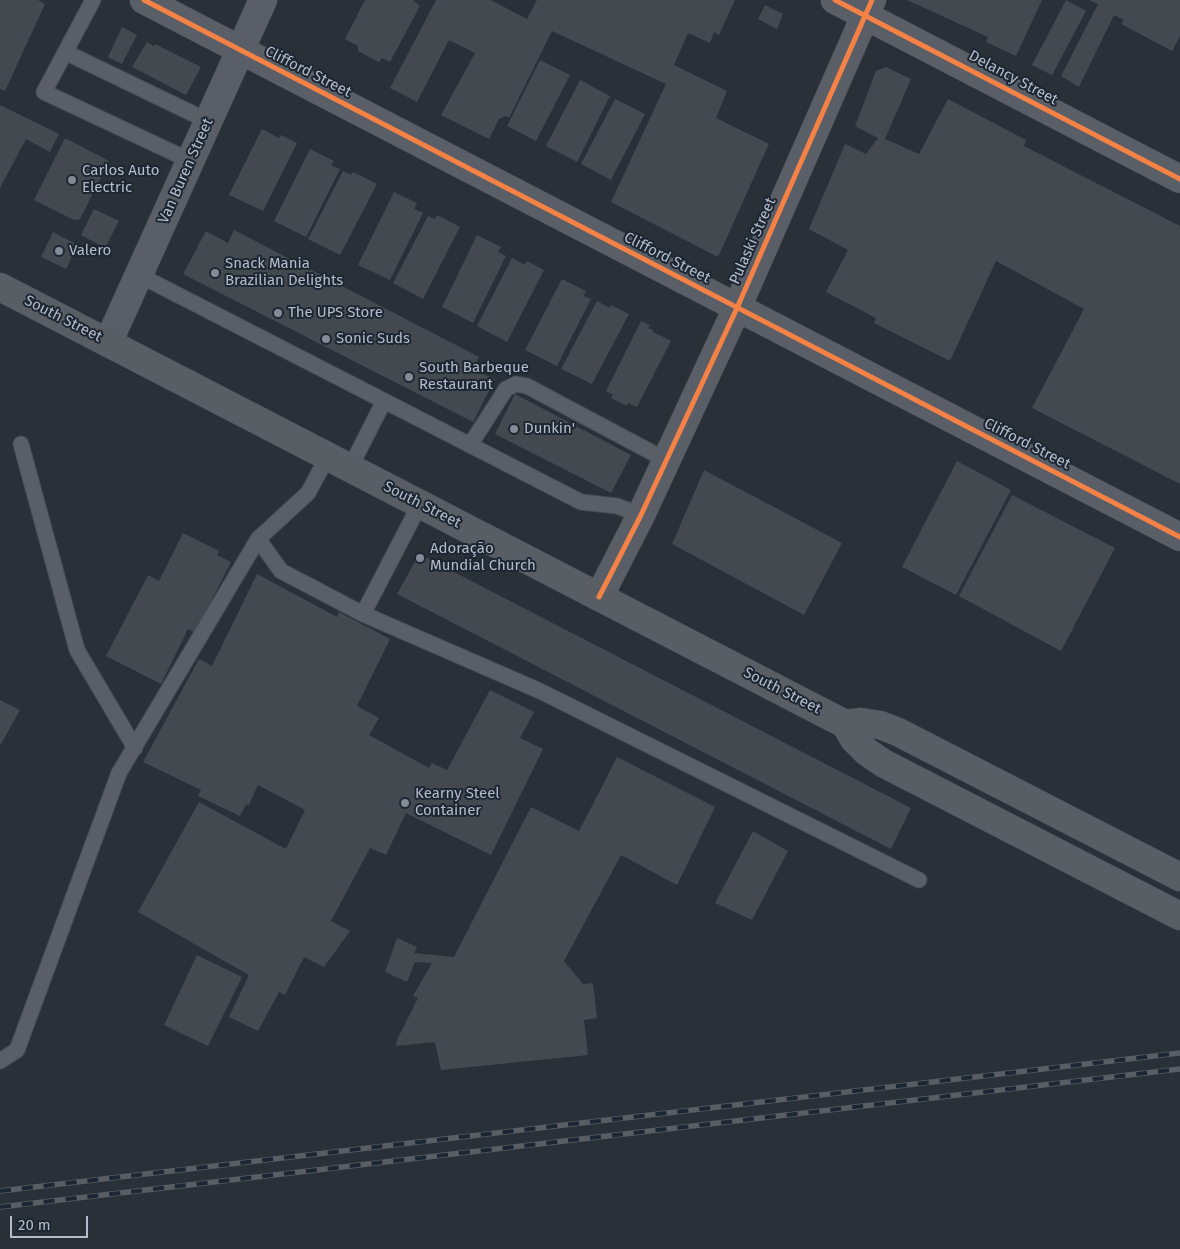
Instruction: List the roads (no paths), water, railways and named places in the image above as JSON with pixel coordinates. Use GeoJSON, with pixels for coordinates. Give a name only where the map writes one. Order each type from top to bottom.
{"type":"FeatureCollection","features":[{"type":"Feature","properties":{"kind":"main road","name":"South Street"},"geometry":{"type":"LineString","coordinates":[[0,287],[845,724],[854,739],[867,752],[883,763],[1180,916]]}},
{"type":"Feature","properties":{"kind":"main road","name":"South Street"},"geometry":{"type":"LineString","coordinates":[[845,724],[861,722],[880,725],[898,732],[1180,878]]}},
{"type":"Feature","properties":{"kind":"street","name":"Clifford Street"},"geometry":{"type":"LineString","coordinates":[[144,0],[1180,537]]}},
{"type":"Feature","properties":{"kind":"street","name":"Van Buren Street"},"geometry":{"type":"LineString","coordinates":[[108,343],[263,0]]}},
{"type":"Feature","properties":{"kind":"street","name":"Delancy Street"},"geometry":{"type":"LineString","coordinates":[[834,0],[868,8],[1180,179]]}},
{"type":"Feature","properties":{"kind":"street","name":"Pulaski Street"},"geometry":{"type":"LineString","coordinates":[[599,597],[641,515],[737,308],[868,8]]}},
{"type":"Feature","properties":{"kind":"lane"},"geometry":{"type":"LineString","coordinates":[[93,0],[44,92],[191,161]]}},
{"type":"Feature","properties":{"kind":"lane"},"geometry":{"type":"LineString","coordinates":[[65,52],[208,122]]}},
{"type":"Feature","properties":{"kind":"lane"},"geometry":{"type":"LineString","coordinates":[[139,275],[581,502],[616,506],[641,515]]}},
{"type":"Feature","properties":{"kind":"lane"},"geometry":{"type":"LineString","coordinates":[[470,445],[506,388],[516,384],[527,386],[666,460]]}},
{"type":"Feature","properties":{"kind":"lane"},"geometry":{"type":"LineString","coordinates":[[0,1061],[17,1050],[119,773],[258,539],[339,462],[384,401]]}},
{"type":"Feature","properties":{"kind":"lane"},"geometry":{"type":"LineString","coordinates":[[21,444],[77,650],[135,748]]}},
{"type":"Feature","properties":{"kind":"lane"},"geometry":{"type":"LineString","coordinates":[[363,614],[420,504]]}},
{"type":"Feature","properties":{"kind":"lane"},"geometry":{"type":"LineString","coordinates":[[258,539],[281,571],[363,614],[540,691],[919,880]]}},
{"type":"Feature","properties":{"kind":"railway"},"geometry":{"type":"LineString","coordinates":[[0,1191],[1180,1053]]}},
{"type":"Feature","properties":{"kind":"railway"},"geometry":{"type":"LineString","coordinates":[[0,1207],[1180,1069]]}},
{"type":"Feature","properties":{"kind":"place","name":"Carlos Auto Electric"},"geometry":{"type":"Point","coordinates":[72,180]}},
{"type":"Feature","properties":{"kind":"place","name":"Valero"},"geometry":{"type":"Point","coordinates":[59,251]}},
{"type":"Feature","properties":{"kind":"place","name":"Snack Mania Brazilian Delights"},"geometry":{"type":"Point","coordinates":[215,273]}},
{"type":"Feature","properties":{"kind":"place","name":"The UPS Store"},"geometry":{"type":"Point","coordinates":[278,313]}},
{"type":"Feature","properties":{"kind":"place","name":"Sonic Suds"},"geometry":{"type":"Point","coordinates":[326,339]}},
{"type":"Feature","properties":{"kind":"place","name":"South Barbeque Restaurant"},"geometry":{"type":"Point","coordinates":[409,377]}},
{"type":"Feature","properties":{"kind":"place","name":"Dunkin'"},"geometry":{"type":"Point","coordinates":[514,429]}},
{"type":"Feature","properties":{"kind":"place","name":"Adoração Mundial Church"},"geometry":{"type":"Point","coordinates":[420,558]}},
{"type":"Feature","properties":{"kind":"place","name":"Kearny Steel Container"},"geometry":{"type":"Point","coordinates":[405,803]}}]}
